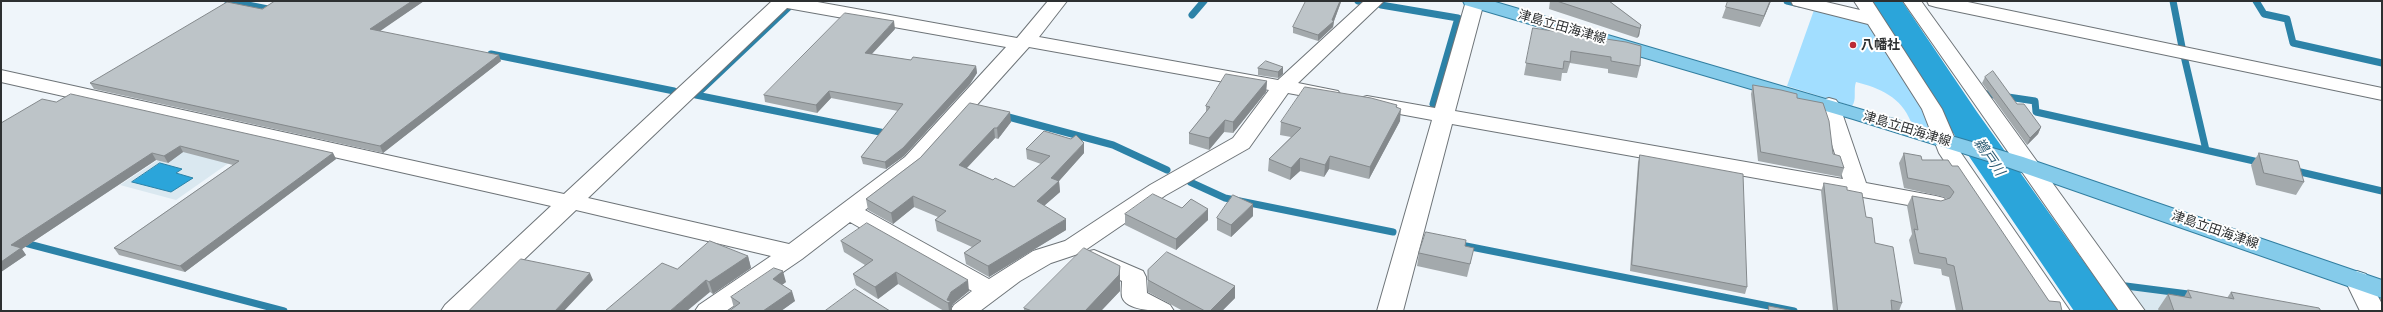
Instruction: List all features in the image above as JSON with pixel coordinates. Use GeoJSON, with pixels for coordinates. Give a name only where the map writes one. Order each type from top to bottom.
{"type":"FeatureCollection","features":[{"type":"Feature","properties":{"kind":"main road","name":"津島立田海津線"},"geometry":{"type":"LineString","coordinates":[[1473,1],[1829,104],[2030,168],[2382,289]]}},
{"type":"Feature","properties":{"kind":"street"},"geometry":{"type":"LineString","coordinates":[[454,311],[782,1],[1936,202]]}},
{"type":"Feature","properties":{"kind":"street"},"geometry":{"type":"LineString","coordinates":[[708,311],[850,212],[913,162],[1023,43],[1058,1]]}},
{"type":"Feature","properties":{"kind":"street"},"geometry":{"type":"LineString","coordinates":[[963,311],[1011,275],[1042,257],[1073,247],[1158,190],[1241,143],[1282,87],[1375,1]]}},
{"type":"Feature","properties":{"kind":"street"},"geometry":{"type":"LineString","coordinates":[[1390,311],[1473,1]]}},
{"type":"Feature","properties":{"kind":"street"},"geometry":{"type":"LineString","coordinates":[[1800,1],[1875,20]]}},
{"type":"Feature","properties":{"kind":"street"},"geometry":{"type":"LineString","coordinates":[[1863,1],[1932,109],[1948,142],[2057,311]]}},
{"type":"Feature","properties":{"kind":"street"},"geometry":{"type":"LineString","coordinates":[[1912,1],[2005,138],[2030,168],[2132,311]]}},
{"type":"Feature","properties":{"kind":"street"},"geometry":{"type":"LineString","coordinates":[[1936,1],[2382,94]]}},
{"type":"Feature","properties":{"kind":"street"},"geometry":{"type":"LineString","coordinates":[[1,76],[793,253]]}},
{"type":"Feature","properties":{"kind":"street"},"geometry":{"type":"LineString","coordinates":[[1829,104],[1857,189]]}},
{"type":"Feature","properties":{"kind":"street"},"geometry":{"type":"LineString","coordinates":[[850,212],[990,291]]}},
{"type":"Feature","properties":{"kind":"street"},"geometry":{"type":"LineString","coordinates":[[1073,247],[1134,277],[1136,282],[1135,298],[1161,311]]}},
{"type":"Feature","properties":{"kind":"street"},"geometry":{"type":"LineString","coordinates":[[2357,280],[2373,311]]}},
{"type":"Feature","properties":{"kind":"shaded area"},"geometry":{"type":"Polygon","coordinates":[[[1814,10],[1873,24],[1927,109],[1931,130],[1911,122],[1907,113],[1896,100],[1889,95],[1865,84],[1856,82],[1852,106],[1787,86],[1814,10]]]}},
{"type":"Feature","properties":{"kind":"shaded area"},"geometry":{"type":"Polygon","coordinates":[[[208,127],[263,139],[176,200],[120,185],[208,127]]]}},
{"type":"Feature","properties":{"kind":"shaded area"},"geometry":{"type":"Polygon","coordinates":[[[160,163],[182,169],[176,173],[193,178],[171,192],[132,182],[160,163]]]}},
{"type":"Feature","properties":{"kind":"shaded area"},"geometry":{"type":"Polygon","coordinates":[[[2124,288],[2178,293],[2275,311],[2141,311],[2124,288]]]}},
{"type":"Feature","properties":{"kind":"building"},"geometry":{"type":"Polygon","coordinates":[[[275,1],[412,1],[370,29],[499,55],[380,146],[90,83],[227,2],[262,9],[275,1]]]}},
{"type":"Feature","properties":{"kind":"building"},"geometry":{"type":"Polygon","coordinates":[[[1306,1],[1340,1],[1332,20],[1334,21],[1318,35],[1293,27],[1306,1]]]}},
{"type":"Feature","properties":{"kind":"building"},"geometry":{"type":"Polygon","coordinates":[[[1557,1],[1609,1],[1641,25],[1640,28],[1557,1]]]}},
{"type":"Feature","properties":{"kind":"building"},"geometry":{"type":"Polygon","coordinates":[[[1728,1],[1770,1],[1764,16],[1726,7],[1728,1]]]}},
{"type":"Feature","properties":{"kind":"building"},"geometry":{"type":"Polygon","coordinates":[[[845,13],[894,21],[865,53],[911,60],[913,57],[976,66],[969,76],[903,148],[885,162],[861,157],[903,104],[829,91],[816,105],[764,95],[845,13]]]}},
{"type":"Feature","properties":{"kind":"building"},"geometry":{"type":"Polygon","coordinates":[[[1533,28],[1626,42],[1641,46],[1640,66],[1611,61],[1611,57],[1571,51],[1570,62],[1564,61],[1563,69],[1526,63],[1533,28]]]}},
{"type":"Feature","properties":{"kind":"building"},"geometry":{"type":"Polygon","coordinates":[[[1266,61],[1283,67],[1278,72],[1258,68],[1266,61]]]}},
{"type":"Feature","properties":{"kind":"building"},"geometry":{"type":"Polygon","coordinates":[[[1993,71],[2017,104],[2024,104],[2041,127],[2030,138],[1985,77],[1993,71]]]}},
{"type":"Feature","properties":{"kind":"building"},"geometry":{"type":"Polygon","coordinates":[[[1226,74],[1267,81],[1233,122],[1225,120],[1209,138],[1189,133],[1210,107],[1206,106],[1226,74]]]}},
{"type":"Feature","properties":{"kind":"building"},"geometry":{"type":"Polygon","coordinates":[[[1753,85],[1797,94],[1797,98],[1823,103],[1829,121],[1833,154],[1840,156],[1844,168],[1761,152],[1753,85]]]}},
{"type":"Feature","properties":{"kind":"building"},"geometry":{"type":"Polygon","coordinates":[[[1305,87],[1371,98],[1397,105],[1396,107],[1401,109],[1370,167],[1330,156],[1325,165],[1300,158],[1291,168],[1269,159],[1301,128],[1281,122],[1305,87]]]}},
{"type":"Feature","properties":{"kind":"building"},"geometry":{"type":"Polygon","coordinates":[[[71,94],[333,153],[180,266],[114,248],[239,161],[180,146],[164,156],[152,153],[11,245],[21,248],[1,262],[1,123],[42,99],[56,102],[71,94]]]}},
{"type":"Feature","properties":{"kind":"building"},"geometry":{"type":"Polygon","coordinates":[[[970,103],[1010,112],[997,128],[994,128],[959,165],[993,180],[995,178],[1014,187],[1050,156],[1026,149],[1044,131],[1071,139],[1076,135],[1084,143],[1051,178],[1059,181],[1037,201],[1066,219],[988,266],[964,253],[981,241],[935,220],[946,211],[913,196],[891,213],[866,199],[920,158],[970,103]]]}},
{"type":"Feature","properties":{"kind":"building"},"geometry":{"type":"Polygon","coordinates":[[[1904,153],[1921,156],[1922,160],[1948,160],[1952,166],[1958,166],[2049,301],[2060,302],[2062,311],[1963,311],[1954,266],[1947,264],[1946,258],[1919,253],[1914,229],[1918,230],[1912,196],[1941,201],[1950,198],[1954,192],[1949,186],[1908,178],[1904,153]]]}},
{"type":"Feature","properties":{"kind":"building"},"geometry":{"type":"Polygon","coordinates":[[[2259,153],[2298,161],[2304,182],[2264,173],[2259,153]]]}},
{"type":"Feature","properties":{"kind":"building"},"geometry":{"type":"Polygon","coordinates":[[[1640,155],[1743,174],[1747,287],[1632,265],[1640,155]]]}},
{"type":"Feature","properties":{"kind":"building"},"geometry":{"type":"Polygon","coordinates":[[[1824,183],[1847,187],[1847,190],[1862,193],[1866,217],[1872,218],[1875,243],[1893,247],[1902,303],[1891,300],[1892,311],[1838,311],[1824,183]]]}},
{"type":"Feature","properties":{"kind":"building"},"geometry":{"type":"Polygon","coordinates":[[[1153,194],[1182,208],[1191,199],[1208,209],[1176,239],[1125,214],[1153,194]]]}},
{"type":"Feature","properties":{"kind":"building"},"geometry":{"type":"Polygon","coordinates":[[[1233,195],[1253,204],[1231,225],[1217,218],[1233,195]]]}},
{"type":"Feature","properties":{"kind":"building"},"geometry":{"type":"Polygon","coordinates":[[[867,223],[968,280],[951,292],[947,300],[951,301],[948,303],[896,272],[875,287],[853,274],[873,260],[841,241],[867,223]]]}},
{"type":"Feature","properties":{"kind":"building"},"geometry":{"type":"Polygon","coordinates":[[[1426,232],[1466,240],[1465,246],[1474,248],[1470,264],[1419,253],[1426,232]]]}},
{"type":"Feature","properties":{"kind":"building"},"geometry":{"type":"Polygon","coordinates":[[[710,241],[748,256],[709,282],[706,280],[670,311],[605,311],[662,263],[677,269],[710,241]]]}},
{"type":"Feature","properties":{"kind":"building"},"geometry":{"type":"Polygon","coordinates":[[[1084,248],[1120,266],[1119,275],[1085,311],[1032,311],[1024,308],[1084,248]]]}},
{"type":"Feature","properties":{"kind":"building"},"geometry":{"type":"Polygon","coordinates":[[[1167,252],[1235,286],[1210,311],[1205,311],[1148,280],[1148,270],[1167,252]]]}},
{"type":"Feature","properties":{"kind":"building"},"geometry":{"type":"Polygon","coordinates":[[[521,259],[590,273],[555,311],[469,311],[521,259]]]}},
{"type":"Feature","properties":{"kind":"building"},"geometry":{"type":"Polygon","coordinates":[[[774,268],[783,271],[773,279],[792,291],[763,311],[729,311],[740,303],[731,297],[774,268]]]}},
{"type":"Feature","properties":{"kind":"building"},"geometry":{"type":"Polygon","coordinates":[[[855,289],[890,311],[825,311],[855,289]]]}},
{"type":"Feature","properties":{"kind":"building"},"geometry":{"type":"Polygon","coordinates":[[[2188,290],[2234,299],[2231,292],[2319,308],[2321,311],[2174,311],[2168,294],[2191,298],[2188,290]]]}},
{"type":"Feature","properties":{"kind":"building"},"geometry":{"type":"Polygon","coordinates":[[[1769,306],[1794,311],[1769,311],[1769,306]]]}},
{"type":"Feature","properties":{"kind":"waterway"},"geometry":{"type":"LineString","coordinates":[[228,1],[273,10]]}},
{"type":"Feature","properties":{"kind":"waterway"},"geometry":{"type":"LineString","coordinates":[[1192,15],[1204,1]]}},
{"type":"Feature","properties":{"kind":"waterway"},"geometry":{"type":"LineString","coordinates":[[1358,1],[1364,2]]}},
{"type":"Feature","properties":{"kind":"waterway"},"geometry":{"type":"LineString","coordinates":[[1787,1],[1800,4]]}},
{"type":"Feature","properties":{"kind":"waterway","name":"鵜戸川"},"geometry":{"type":"LineString","coordinates":[[1885,1],[1962,118],[2097,311]]}},
{"type":"Feature","properties":{"kind":"waterway"},"geometry":{"type":"LineString","coordinates":[[2173,1],[2182,47]]}},
{"type":"Feature","properties":{"kind":"waterway"},"geometry":{"type":"LineString","coordinates":[[2256,1],[2264,14],[2287,19],[2293,43],[2382,63]]}},
{"type":"Feature","properties":{"kind":"waterway"},"geometry":{"type":"LineString","coordinates":[[1381,5],[1458,18],[1433,104]]}},
{"type":"Feature","properties":{"kind":"waterway"},"geometry":{"type":"LineString","coordinates":[[790,6],[696,95],[890,134]]}},
{"type":"Feature","properties":{"kind":"waterway"},"geometry":{"type":"LineString","coordinates":[[1884,24],[1901,25]]}},
{"type":"Feature","properties":{"kind":"waterway"},"geometry":{"type":"LineString","coordinates":[[491,54],[674,91]]}},
{"type":"Feature","properties":{"kind":"waterway"},"geometry":{"type":"LineString","coordinates":[[2184,56],[2206,150]]}},
{"type":"Feature","properties":{"kind":"waterway"},"geometry":{"type":"LineString","coordinates":[[1981,93],[2035,101],[2036,112],[2263,163]]}},
{"type":"Feature","properties":{"kind":"waterway"},"geometry":{"type":"LineString","coordinates":[[1001,115],[1113,145],[1167,170]]}},
{"type":"Feature","properties":{"kind":"waterway"},"geometry":{"type":"LineString","coordinates":[[2292,170],[2382,191]]}},
{"type":"Feature","properties":{"kind":"waterway"},"geometry":{"type":"LineString","coordinates":[[1190,182],[1225,198],[1393,232]]}},
{"type":"Feature","properties":{"kind":"waterway"},"geometry":{"type":"LineString","coordinates":[[21,242],[284,311]]}},
{"type":"Feature","properties":{"kind":"waterway"},"geometry":{"type":"LineString","coordinates":[[1456,244],[1794,311]]}},
{"type":"Feature","properties":{"kind":"waterway"},"geometry":{"type":"LineString","coordinates":[[2126,286],[2196,295]]}},
{"type":"Feature","properties":{"kind":"place","name":"八幡社"},"geometry":{"type":"Point","coordinates":[1853,45]}}]}
